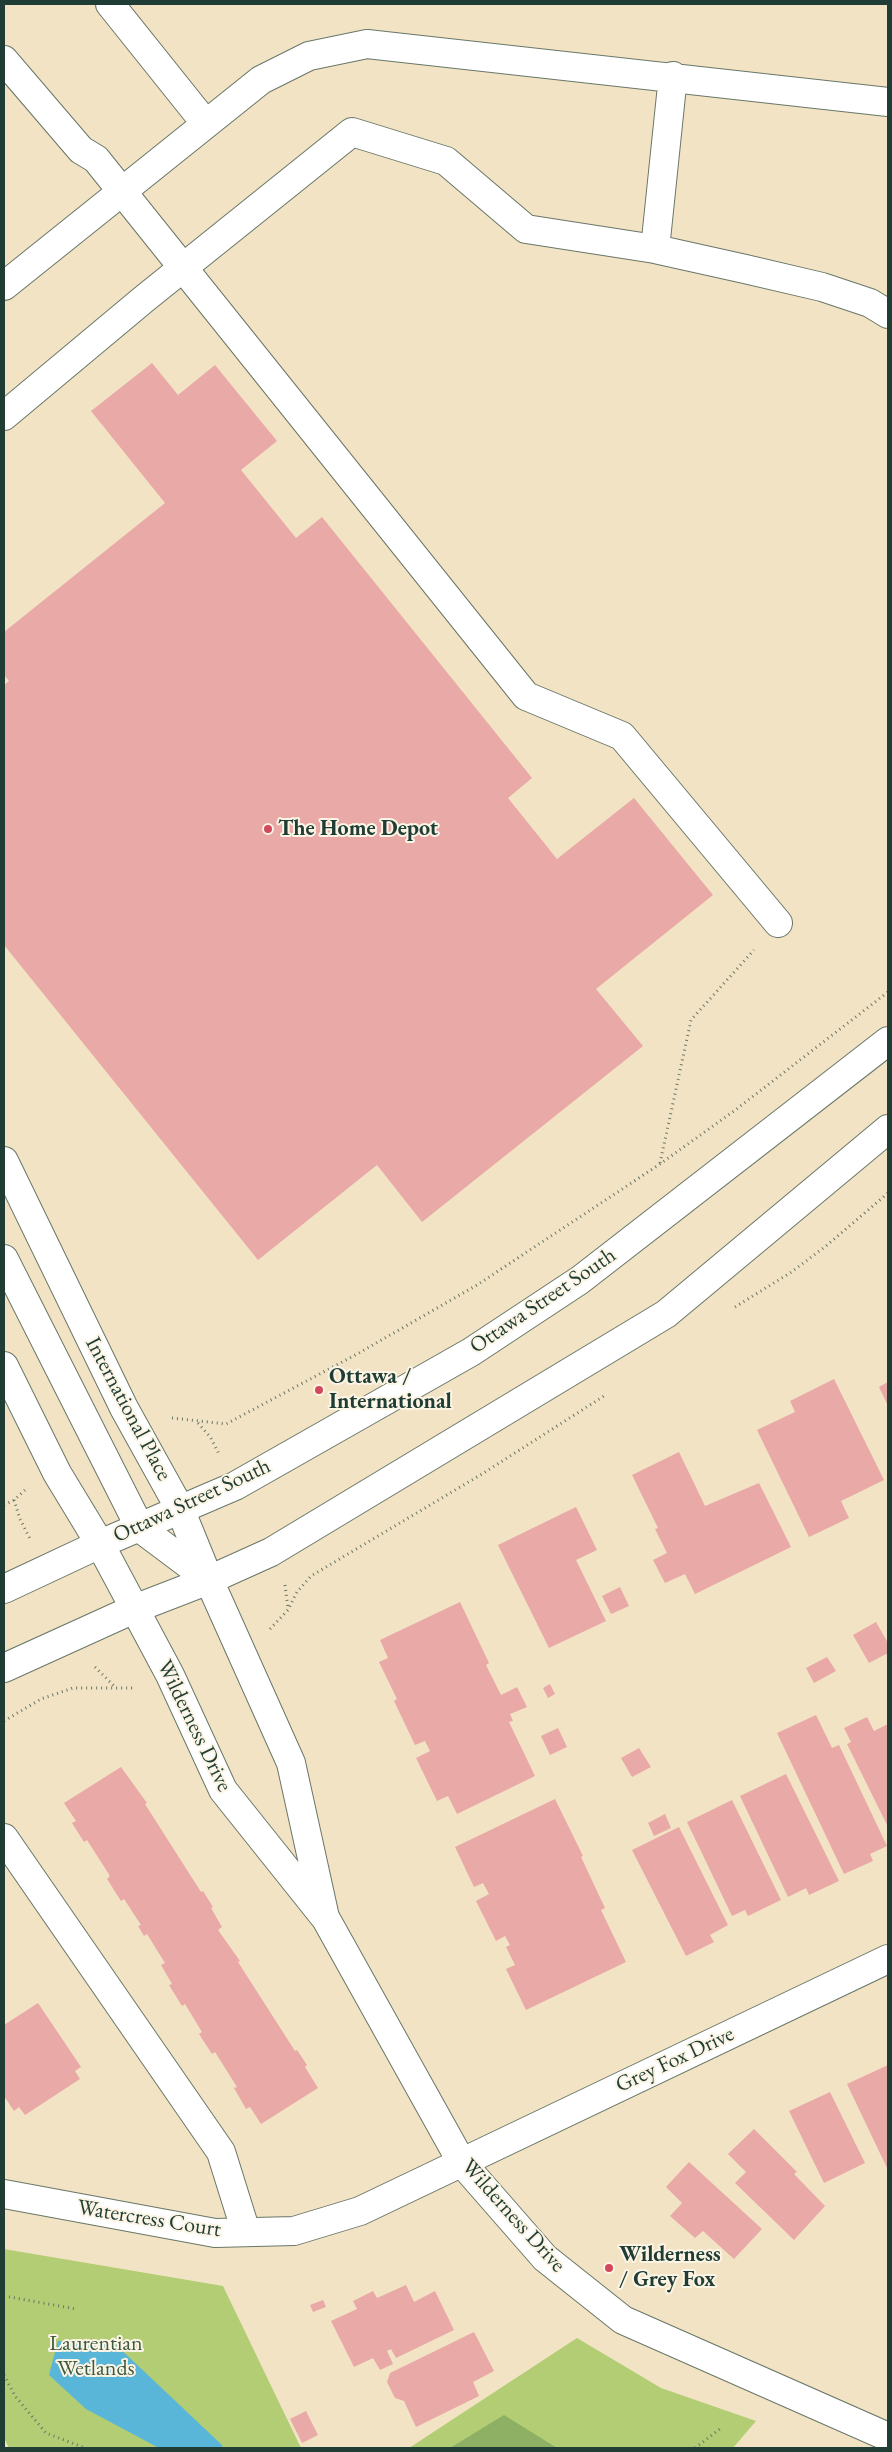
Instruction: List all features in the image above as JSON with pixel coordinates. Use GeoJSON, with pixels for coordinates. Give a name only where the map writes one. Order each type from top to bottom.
{"type":"FeatureCollection","features":[{"type":"Feature","properties":{"kind":"street"},"geometry":{"type":"LineString","coordinates":[[110,4],[206,124]]}},
{"type":"Feature","properties":{"kind":"street"},"geometry":{"type":"LineString","coordinates":[[4,286],[260,80],[309,56],[367,44],[673,76],[888,102]]}},
{"type":"Feature","properties":{"kind":"street"},"geometry":{"type":"LineString","coordinates":[[4,60],[81,150],[96,159],[526,696],[622,736],[778,923]]}},
{"type":"Feature","properties":{"kind":"street"},"geometry":{"type":"LineString","coordinates":[[655,250],[673,76]]}},
{"type":"Feature","properties":{"kind":"street"},"geometry":{"type":"LineString","coordinates":[[4,416],[184,267],[352,132],[446,160],[526,229],[655,250],[822,287],[870,303],[888,314]]}},
{"type":"Feature","properties":{"kind":"street","name":"Ottawa Street South"},"geometry":{"type":"LineString","coordinates":[[4,1589],[100,1544],[235,1486],[471,1352],[580,1280],[888,1041]]}},
{"type":"Feature","properties":{"kind":"street"},"geometry":{"type":"LineString","coordinates":[[4,1668],[134,1609],[209,1580],[271,1552],[666,1314],[888,1130]]}},
{"type":"Feature","properties":{"kind":"street","name":"International Place"},"geometry":{"type":"LineString","coordinates":[[4,1161],[124,1408],[180,1509],[209,1580]]}},
{"type":"Feature","properties":{"kind":"street","name":"International Place"},"geometry":{"type":"LineString","coordinates":[[4,1260],[140,1528],[209,1580]]}},
{"type":"Feature","properties":{"kind":"street"},"geometry":{"type":"LineString","coordinates":[[4,1366],[56,1473],[100,1544]]}},
{"type":"Feature","properties":{"kind":"street","name":"Wilderness Drive"},"geometry":{"type":"LineString","coordinates":[[100,1544],[170,1675],[223,1790],[326,1919],[462,2163],[545,2258],[623,2320],[888,2437]]}},
{"type":"Feature","properties":{"kind":"street","name":"Wilderness Drive"},"geometry":{"type":"LineString","coordinates":[[209,1580],[291,1763],[326,1919]]}},
{"type":"Feature","properties":{"kind":"street"},"geometry":{"type":"LineString","coordinates":[[4,1838],[221,2152],[246,2232]]}},
{"type":"Feature","properties":{"kind":"street","name":"Grey Fox Drive"},"geometry":{"type":"LineString","coordinates":[[462,2163],[525,2131],[888,1959]]}},
{"type":"Feature","properties":{"kind":"street","name":"Watercress Court"},"geometry":{"type":"LineString","coordinates":[[4,2194],[215,2233],[294,2231],[360,2211],[462,2163]]}},
{"type":"Feature","properties":{"kind":"path"},"geometry":{"type":"LineString","coordinates":[[660,1164],[691,1020],[778,923]]}},
{"type":"Feature","properties":{"kind":"path"},"geometry":{"type":"LineString","coordinates":[[168,1417],[226,1424],[477,1285],[660,1164],[888,992]]}},
{"type":"Feature","properties":{"kind":"path"},"geometry":{"type":"LineString","coordinates":[[197,1422],[211,1438]]}},
{"type":"Feature","properties":{"kind":"path"},"geometry":{"type":"LineString","coordinates":[[4,1505],[14,1500],[27,1488]]}},
{"type":"Feature","properties":{"kind":"path"},"geometry":{"type":"LineString","coordinates":[[14,1500],[20,1519]]}},
{"type":"Feature","properties":{"kind":"path"},"geometry":{"type":"LineString","coordinates":[[285,1579],[288,1610]]}},
{"type":"Feature","properties":{"kind":"path"},"geometry":{"type":"LineString","coordinates":[[96,1669],[116,1688]]}},
{"type":"Feature","properties":{"kind":"path"},"geometry":{"type":"LineString","coordinates":[[4,1721],[41,1699],[73,1688],[144,1688]]}},
{"type":"Feature","properties":{"kind":"path"},"geometry":{"type":"LineString","coordinates":[[4,2296],[76,2309]]}},
{"type":"Feature","properties":{"kind":"path"},"geometry":{"type":"LineString","coordinates":[[4,2375],[15,2396],[46,2433],[85,2448]]}},
{"type":"Feature","properties":{"kind":"path"},"geometry":{"type":"LineString","coordinates":[[695,2448],[720,2429]]}},
{"type":"Feature","properties":{"kind":"green space","name":"Laurentian Wetlands"},"geometry":{"type":"Polygon","coordinates":[[[4,2249],[223,2286],[301,2448],[9,2448],[4,2438],[4,2249]]]}},
{"type":"Feature","properties":{"kind":"green space"},"geometry":{"type":"Polygon","coordinates":[[[577,2338],[661,2388],[756,2421],[733,2448],[409,2448],[577,2338]]]}},
{"type":"Feature","properties":{"kind":"green space"},"geometry":{"type":"Polygon","coordinates":[[[504,2415],[557,2448],[450,2448],[504,2415]]]}},
{"type":"Feature","properties":{"kind":"water"},"geometry":{"type":"Polygon","coordinates":[[[58,2341],[114,2343],[223,2446],[219,2448],[159,2448],[86,2409],[49,2375],[58,2341]]]}},
{"type":"Feature","properties":{"kind":"building","name":"The Home Depot"},"geometry":{"type":"Polygon","coordinates":[[[152,363],[178,395],[215,365],[277,441],[241,470],[296,538],[322,517],[532,778],[508,798],[557,859],[634,798],[713,895],[596,989],[643,1046],[422,1222],[377,1165],[258,1260],[4,945],[4,685],[9,681],[4,675],[4,632],[165,503],[91,411],[152,363]]]}},
{"type":"Feature","properties":{"kind":"building"},"geometry":{"type":"Polygon","coordinates":[[[834,1379],[884,1480],[841,1501],[849,1518],[809,1537],[757,1430],[795,1412],[790,1401],[834,1379]]]}},
{"type":"Feature","properties":{"kind":"building"},"geometry":{"type":"Polygon","coordinates":[[[888,1382],[888,1406],[879,1387],[888,1382]]]}},
{"type":"Feature","properties":{"kind":"building"},"geometry":{"type":"Polygon","coordinates":[[[679,1452],[705,1506],[759,1483],[791,1547],[695,1594],[685,1574],[665,1583],[653,1560],[667,1553],[655,1529],[658,1528],[632,1475],[679,1452]]]}},
{"type":"Feature","properties":{"kind":"building"},"geometry":{"type":"Polygon","coordinates":[[[576,1507],[597,1550],[576,1560],[606,1621],[549,1648],[498,1545],[576,1507]]]}},
{"type":"Feature","properties":{"kind":"building"},"geometry":{"type":"Polygon","coordinates":[[[620,1587],[629,1606],[611,1614],[602,1596],[620,1587]]]}},
{"type":"Feature","properties":{"kind":"building"},"geometry":{"type":"Polygon","coordinates":[[[460,1602],[489,1663],[486,1665],[501,1695],[517,1687],[527,1707],[510,1714],[513,1721],[509,1722],[535,1776],[457,1814],[448,1796],[437,1801],[416,1758],[430,1751],[425,1741],[415,1745],[394,1701],[397,1699],[379,1662],[388,1658],[380,1640],[460,1602]]]}},
{"type":"Feature","properties":{"kind":"building"},"geometry":{"type":"Polygon","coordinates":[[[876,1622],[888,1643],[888,1653],[869,1663],[853,1635],[876,1622]]]}},
{"type":"Feature","properties":{"kind":"building"},"geometry":{"type":"Polygon","coordinates":[[[827,1657],[836,1671],[814,1683],[806,1668],[827,1657]]]}},
{"type":"Feature","properties":{"kind":"building"},"geometry":{"type":"Polygon","coordinates":[[[550,1684],[555,1694],[548,1698],[543,1688],[550,1684]]]}},
{"type":"Feature","properties":{"kind":"building"},"geometry":{"type":"Polygon","coordinates":[[[816,1715],[832,1748],[839,1745],[887,1846],[870,1854],[873,1861],[844,1874],[777,1733],[816,1715]]]}},
{"type":"Feature","properties":{"kind":"building"},"geometry":{"type":"Polygon","coordinates":[[[867,1717],[874,1731],[888,1724],[888,1827],[847,1744],[851,1742],[844,1728],[867,1717]]]}},
{"type":"Feature","properties":{"kind":"building"},"geometry":{"type":"Polygon","coordinates":[[[558,1728],[567,1747],[550,1755],[541,1736],[558,1728]]]}},
{"type":"Feature","properties":{"kind":"building"},"geometry":{"type":"Polygon","coordinates":[[[639,1748],[651,1767],[632,1777],[621,1758],[639,1748]]]}},
{"type":"Feature","properties":{"kind":"building"},"geometry":{"type":"Polygon","coordinates":[[[121,1767],[147,1803],[145,1804],[201,1892],[203,1891],[213,1907],[211,1908],[222,1927],[218,1930],[240,1961],[238,1962],[295,2051],[297,2050],[307,2065],[305,2067],[318,2088],[261,2124],[250,2107],[246,2109],[234,2088],[237,2087],[215,2052],[212,2054],[199,2034],[202,2032],[185,2004],[182,2006],[169,1985],[172,1984],[161,1965],[165,1963],[147,1934],[144,1936],[138,1926],[141,1925],[124,1899],[121,1901],[107,1879],[110,1876],[87,1840],[84,1842],[72,1823],[76,1821],[64,1803],[121,1767]]]}},
{"type":"Feature","properties":{"kind":"building"},"geometry":{"type":"Polygon","coordinates":[[[786,1774],[839,1881],[809,1895],[806,1888],[788,1897],[740,1796],[786,1774]]]}},
{"type":"Feature","properties":{"kind":"building"},"geometry":{"type":"Polygon","coordinates":[[[555,1799],[583,1856],[581,1857],[605,1908],[601,1910],[626,1962],[526,2010],[506,1969],[515,1965],[506,1947],[510,1945],[505,1936],[496,1941],[476,1901],[489,1894],[483,1883],[474,1887],[455,1847],[555,1799]]]}},
{"type":"Feature","properties":{"kind":"building"},"geometry":{"type":"Polygon","coordinates":[[[732,1800],[781,1900],[748,1916],[745,1910],[732,1916],[687,1822],[732,1800]]]}},
{"type":"Feature","properties":{"kind":"building"},"geometry":{"type":"Polygon","coordinates":[[[665,1814],[671,1828],[654,1836],[648,1823],[665,1814]]]}},
{"type":"Feature","properties":{"kind":"building"},"geometry":{"type":"Polygon","coordinates":[[[679,1827],[728,1925],[710,1935],[714,1942],[686,1956],[632,1850],[679,1827]]]}},
{"type":"Feature","properties":{"kind":"building"},"geometry":{"type":"Polygon","coordinates":[[[38,2003],[81,2067],[75,2071],[80,2079],[25,2115],[19,2107],[14,2111],[4,2096],[4,2025],[38,2003]]]}},
{"type":"Feature","properties":{"kind":"building"},"geometry":{"type":"Polygon","coordinates":[[[888,2065],[888,2170],[847,2084],[888,2065]]]}},
{"type":"Feature","properties":{"kind":"building"},"geometry":{"type":"Polygon","coordinates":[[[830,2092],[865,2163],[824,2183],[789,2111],[830,2092]]]}},
{"type":"Feature","properties":{"kind":"building"},"geometry":{"type":"Polygon","coordinates":[[[754,2129],[797,2172],[794,2174],[825,2206],[794,2240],[735,2183],[746,2172],[728,2154],[754,2129]]]}},
{"type":"Feature","properties":{"kind":"building"},"geometry":{"type":"Polygon","coordinates":[[[689,2162],[762,2229],[734,2259],[703,2231],[695,2238],[670,2216],[682,2203],[666,2187],[689,2162]]]}},
{"type":"Feature","properties":{"kind":"building"},"geometry":{"type":"Polygon","coordinates":[[[406,2285],[414,2302],[435,2291],[454,2330],[396,2358],[391,2349],[387,2351],[393,2364],[380,2370],[373,2358],[354,2367],[331,2321],[357,2309],[353,2301],[373,2291],[377,2298],[406,2285]]]}},
{"type":"Feature","properties":{"kind":"building"},"geometry":{"type":"Polygon","coordinates":[[[323,2300],[326,2307],[313,2312],[310,2305],[323,2300]]]}},
{"type":"Feature","properties":{"kind":"building"},"geometry":{"type":"Polygon","coordinates":[[[474,2332],[494,2371],[473,2382],[479,2396],[416,2427],[404,2401],[395,2398],[387,2382],[390,2373],[474,2332]]]}},
{"type":"Feature","properties":{"kind":"building"},"geometry":{"type":"Polygon","coordinates":[[[306,2411],[318,2435],[302,2443],[290,2419],[306,2411]]]}},
{"type":"Feature","properties":{"kind":"place","name":"The Home Depot"},"geometry":{"type":"Point","coordinates":[268,829]}},
{"type":"Feature","properties":{"kind":"place","name":"Ottawa / International"},"geometry":{"type":"Point","coordinates":[319,1390]}},
{"type":"Feature","properties":{"kind":"place","name":"Wilderness / Grey Fox"},"geometry":{"type":"Point","coordinates":[609,2268]}}]}
